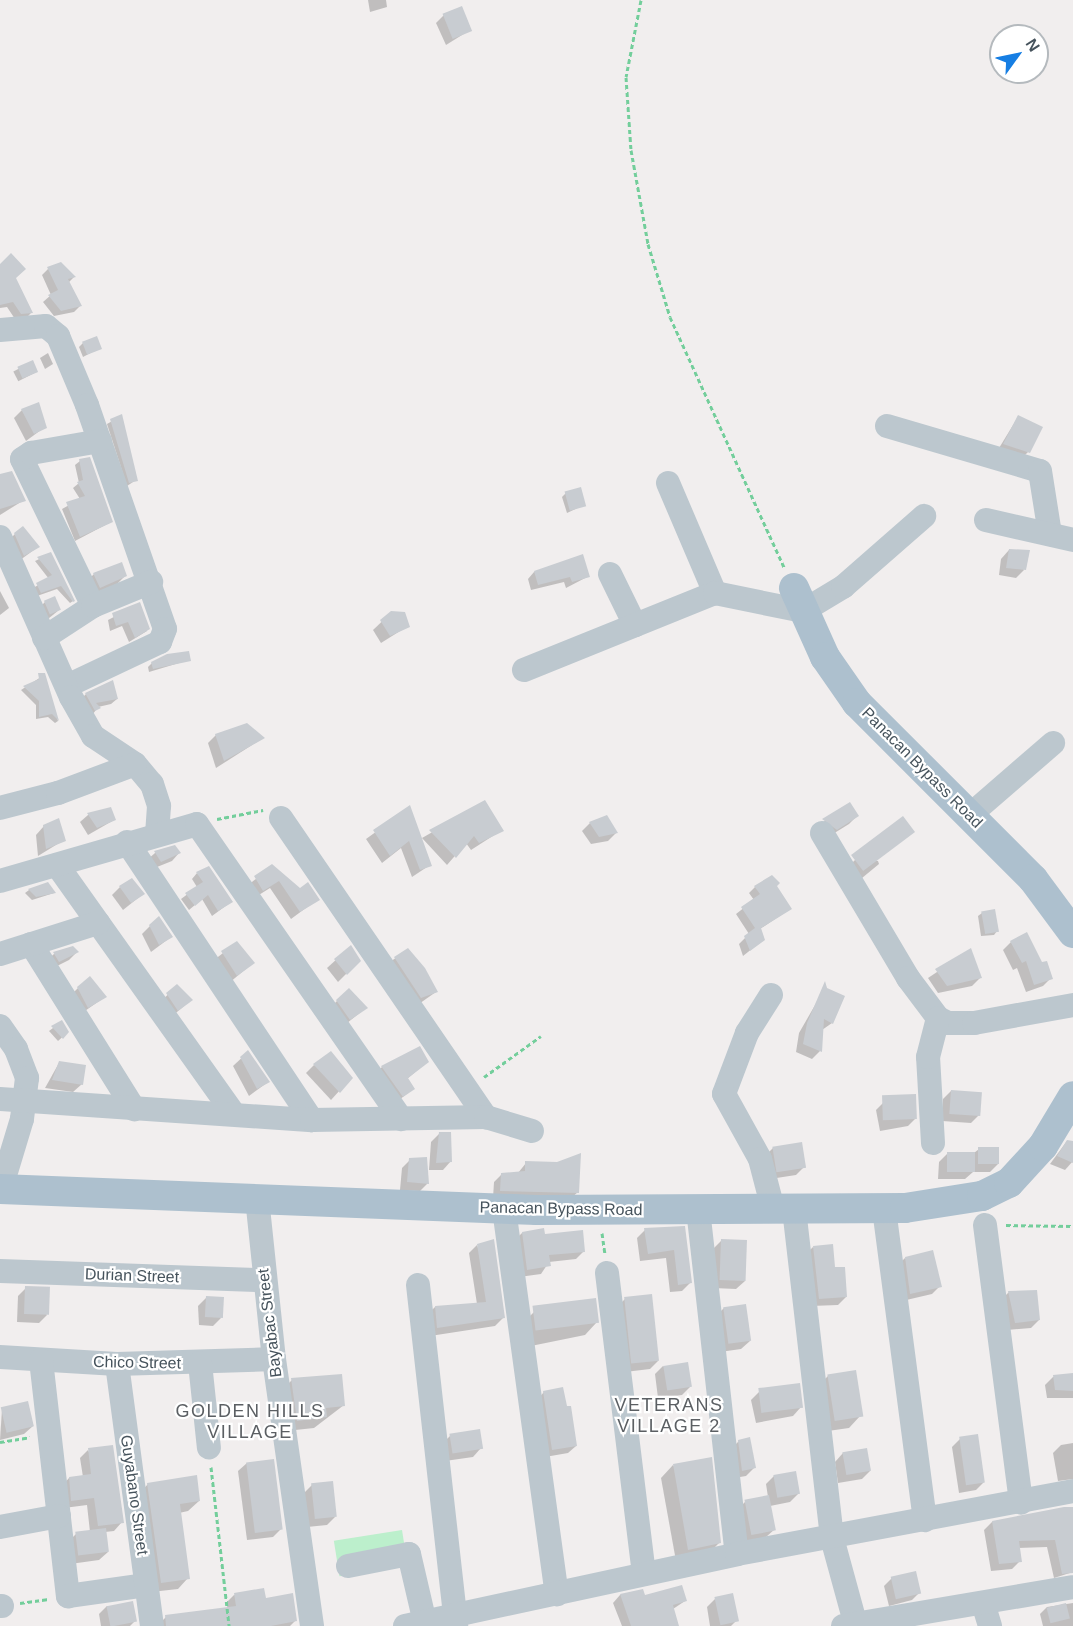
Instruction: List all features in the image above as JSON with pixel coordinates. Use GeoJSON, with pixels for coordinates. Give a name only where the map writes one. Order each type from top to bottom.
{"type":"FeatureCollection","features":[{"type":"Feature","properties":{"kind":"main road","name":"Panacan Bypass Road"},"geometry":{"type":"LineString","coordinates":[[798,599],[825,657],[857,703],[1040,887],[1073,933]]}},
{"type":"Feature","properties":{"kind":"main road","name":"Panacan Bypass Road"},"geometry":{"type":"LineString","coordinates":[[1,1190],[599,1211],[884,1209],[947,1204],[982,1196],[1009,1183],[1043,1146],[1073,1097]]}},
{"type":"Feature","properties":{"kind":"street"},"geometry":{"type":"LineString","coordinates":[[0,330],[41,326],[54,330],[100,441],[151,582],[165,628],[163,638],[67,686]]}},
{"type":"Feature","properties":{"kind":"street"},"geometry":{"type":"LineString","coordinates":[[887,426],[1040,471],[1062,537]]}},
{"type":"Feature","properties":{"kind":"street"},"geometry":{"type":"LineString","coordinates":[[93,606],[22,459],[31,453],[100,441]]}},
{"type":"Feature","properties":{"kind":"street"},"geometry":{"type":"LineString","coordinates":[[668,483],[716,593]]}},
{"type":"Feature","properties":{"kind":"street"},"geometry":{"type":"LineString","coordinates":[[524,670],[716,593],[798,599],[843,586],[924,516]]}},
{"type":"Feature","properties":{"kind":"street"},"geometry":{"type":"LineString","coordinates":[[986,520],[1062,537]]}},
{"type":"Feature","properties":{"kind":"street"},"geometry":{"type":"LineString","coordinates":[[0,537],[44,638],[93,736],[135,764],[157,795],[157,834]]}},
{"type":"Feature","properties":{"kind":"street"},"geometry":{"type":"LineString","coordinates":[[610,574],[635,625]]}},
{"type":"Feature","properties":{"kind":"street"},"geometry":{"type":"LineString","coordinates":[[44,638],[93,606],[151,582]]}},
{"type":"Feature","properties":{"kind":"street"},"geometry":{"type":"LineString","coordinates":[[970,815],[1053,743]]}},
{"type":"Feature","properties":{"kind":"street"},"geometry":{"type":"LineString","coordinates":[[0,808],[58,793],[135,764]]}},
{"type":"Feature","properties":{"kind":"street"},"geometry":{"type":"LineString","coordinates":[[281,818],[486,1117]]}},
{"type":"Feature","properties":{"kind":"street"},"geometry":{"type":"LineString","coordinates":[[0,881],[127,842],[197,824],[401,1119]]}},
{"type":"Feature","properties":{"kind":"street"},"geometry":{"type":"LineString","coordinates":[[822,833],[908,978],[938,1018],[948,1023],[974,1023],[1073,1005]]}},
{"type":"Feature","properties":{"kind":"street"},"geometry":{"type":"LineString","coordinates":[[127,842],[312,1120]]}},
{"type":"Feature","properties":{"kind":"street"},"geometry":{"type":"LineString","coordinates":[[57,865],[234,1114]]}},
{"type":"Feature","properties":{"kind":"street"},"geometry":{"type":"LineString","coordinates":[[0,954],[98,923]]}},
{"type":"Feature","properties":{"kind":"street"},"geometry":{"type":"LineString","coordinates":[[31,944],[134,1109]]}},
{"type":"Feature","properties":{"kind":"street"},"geometry":{"type":"LineString","coordinates":[[771,995],[747,1033],[724,1094],[760,1159],[783,1209],[832,1538],[851,1625],[912,1621],[983,1603],[1073,1587]]}},
{"type":"Feature","properties":{"kind":"street"},"geometry":{"type":"LineString","coordinates":[[933,1143],[928,1057],[938,1018]]}},
{"type":"Feature","properties":{"kind":"street"},"geometry":{"type":"LineString","coordinates":[[0,1026],[23,1063],[27,1078],[25,1100],[1,1190]]}},
{"type":"Feature","properties":{"kind":"street"},"geometry":{"type":"LineString","coordinates":[[0,1099],[312,1120],[486,1117],[532,1131]]}},
{"type":"Feature","properties":{"kind":"street","name":"Bayabac Street"},"geometry":{"type":"LineString","coordinates":[[257,1198],[274,1359],[312,1626]]}},
{"type":"Feature","properties":{"kind":"street"},"geometry":{"type":"LineString","coordinates":[[504,1209],[556,1594]]}},
{"type":"Feature","properties":{"kind":"street"},"geometry":{"type":"LineString","coordinates":[[698,1209],[737,1554]]}},
{"type":"Feature","properties":{"kind":"street"},"geometry":{"type":"LineString","coordinates":[[884,1209],[925,1520]]}},
{"type":"Feature","properties":{"kind":"street"},"geometry":{"type":"LineString","coordinates":[[985,1225],[1021,1503]]}},
{"type":"Feature","properties":{"kind":"street","name":"Durian Street"},"geometry":{"type":"LineString","coordinates":[[0,1271],[264,1280]]}},
{"type":"Feature","properties":{"kind":"street"},"geometry":{"type":"LineString","coordinates":[[607,1274],[644,1574]]}},
{"type":"Feature","properties":{"kind":"street"},"geometry":{"type":"LineString","coordinates":[[418,1285],[455,1622]]}},
{"type":"Feature","properties":{"kind":"street","name":"Chico Street"},"geometry":{"type":"LineString","coordinates":[[0,1357],[117,1364],[274,1359]]}},
{"type":"Feature","properties":{"kind":"street"},"geometry":{"type":"LineString","coordinates":[[41,1360],[69,1596],[146,1586]]}},
{"type":"Feature","properties":{"kind":"street"},"geometry":{"type":"LineString","coordinates":[[200,1363],[209,1448]]}},
{"type":"Feature","properties":{"kind":"street","name":"Guyabano Street"},"geometry":{"type":"LineString","coordinates":[[117,1364],[152,1626]]}},
{"type":"Feature","properties":{"kind":"street"},"geometry":{"type":"LineString","coordinates":[[348,1566],[409,1554],[415,1624],[455,1622],[556,1594],[737,1554],[1021,1503],[1073,1491]]}},
{"type":"Feature","properties":{"kind":"street"},"geometry":{"type":"LineString","coordinates":[[0,1527],[59,1516]]}},
{"type":"Feature","properties":{"kind":"street"},"geometry":{"type":"LineString","coordinates":[[983,1603],[990,1626]]}},
{"type":"Feature","properties":{"kind":"path"},"geometry":{"type":"LineString","coordinates":[[641,0],[626,77],[631,150],[648,244],[679,338],[798,599]]}},
{"type":"Feature","properties":{"kind":"path"},"geometry":{"type":"LineString","coordinates":[[197,824],[252,810],[264,810],[281,818]]}},
{"type":"Feature","properties":{"kind":"path"},"geometry":{"type":"LineString","coordinates":[[467,1090],[541,1036]]}},
{"type":"Feature","properties":{"kind":"path"},"geometry":{"type":"LineString","coordinates":[[599,1211],[607,1274]]}},
{"type":"Feature","properties":{"kind":"path"},"geometry":{"type":"LineString","coordinates":[[985,1225],[1073,1226]]}},
{"type":"Feature","properties":{"kind":"path"},"geometry":{"type":"LineString","coordinates":[[0,1442],[49,1433]]}},
{"type":"Feature","properties":{"kind":"path"},"geometry":{"type":"LineString","coordinates":[[209,1448],[229,1626]]}},
{"type":"Feature","properties":{"kind":"path"},"geometry":{"type":"LineString","coordinates":[[1,1606],[69,1596]]}},
{"type":"Feature","properties":{"kind":"green space"},"geometry":{"type":"Polygon","coordinates":[[[402,1530],[408,1566],[339,1576],[334,1541],[402,1530]]]}},
{"type":"Feature","properties":{"kind":"building"},"geometry":{"type":"Polygon","coordinates":[[[462,6],[472,31],[453,39],[443,14],[462,6]]]}},
{"type":"Feature","properties":{"kind":"building"},"geometry":{"type":"Polygon","coordinates":[[[11,253],[26,269],[16,278],[33,313],[21,314],[13,302],[0,305],[0,264],[11,253]]]}},
{"type":"Feature","properties":{"kind":"building"},"geometry":{"type":"Polygon","coordinates":[[[61,262],[76,277],[68,279],[82,306],[61,311],[48,295],[58,290],[47,267],[61,262]]]}},
{"type":"Feature","properties":{"kind":"building"},"geometry":{"type":"Polygon","coordinates":[[[97,336],[102,349],[87,355],[82,342],[97,336]]]}},
{"type":"Feature","properties":{"kind":"building"},"geometry":{"type":"Polygon","coordinates":[[[33,360],[38,372],[22,379],[17,367],[33,360]]]}},
{"type":"Feature","properties":{"kind":"building"},"geometry":{"type":"Polygon","coordinates":[[[39,402],[47,428],[34,434],[21,409],[39,402]]]}},
{"type":"Feature","properties":{"kind":"building"},"geometry":{"type":"Polygon","coordinates":[[[122,414],[138,481],[129,483],[110,419],[122,414]]]}},
{"type":"Feature","properties":{"kind":"building"},"geometry":{"type":"Polygon","coordinates":[[[1018,415],[1043,427],[1030,453],[1003,444],[1018,415]]]}},
{"type":"Feature","properties":{"kind":"building"},"geometry":{"type":"Polygon","coordinates":[[[90,457],[113,522],[80,537],[66,502],[85,496],[77,482],[83,480],[79,459],[90,457]]]}},
{"type":"Feature","properties":{"kind":"building"},"geometry":{"type":"Polygon","coordinates":[[[12,471],[26,501],[0,509],[0,474],[12,471]]]}},
{"type":"Feature","properties":{"kind":"building"},"geometry":{"type":"Polygon","coordinates":[[[581,487],[586,506],[570,511],[565,491],[581,487]]]}},
{"type":"Feature","properties":{"kind":"building"},"geometry":{"type":"Polygon","coordinates":[[[23,526],[40,547],[24,556],[14,533],[23,526]]]}},
{"type":"Feature","properties":{"kind":"building"},"geometry":{"type":"Polygon","coordinates":[[[1009,549],[1030,550],[1026,570],[1006,568],[1009,549]]]}},
{"type":"Feature","properties":{"kind":"building"},"geometry":{"type":"Polygon","coordinates":[[[51,552],[75,601],[73,602],[61,586],[41,593],[36,583],[52,575],[37,557],[51,552]]]}},
{"type":"Feature","properties":{"kind":"building"},"geometry":{"type":"Polygon","coordinates":[[[583,554],[590,577],[572,582],[570,577],[538,585],[534,571],[583,554]]]}},
{"type":"Feature","properties":{"kind":"building"},"geometry":{"type":"Polygon","coordinates":[[[122,562],[127,576],[100,588],[93,573],[122,562]]]}},
{"type":"Feature","properties":{"kind":"building"},"geometry":{"type":"Polygon","coordinates":[[[55,596],[61,610],[50,614],[44,601],[55,596]]]}},
{"type":"Feature","properties":{"kind":"building"},"geometry":{"type":"Polygon","coordinates":[[[140,602],[150,629],[135,638],[128,622],[116,626],[112,613],[140,602]]]}},
{"type":"Feature","properties":{"kind":"building"},"geometry":{"type":"Polygon","coordinates":[[[391,611],[405,612],[410,627],[390,636],[380,620],[391,611]]]}},
{"type":"Feature","properties":{"kind":"building"},"geometry":{"type":"Polygon","coordinates":[[[189,651],[191,661],[153,669],[151,662],[167,654],[189,651]]]}},
{"type":"Feature","properties":{"kind":"building"},"geometry":{"type":"Polygon","coordinates":[[[38,673],[45,673],[59,721],[52,714],[39,717],[39,701],[23,686],[39,679],[38,673]]]}},
{"type":"Feature","properties":{"kind":"building"},"geometry":{"type":"Polygon","coordinates":[[[113,680],[118,699],[96,703],[101,708],[95,711],[85,693],[113,680]]]}},
{"type":"Feature","properties":{"kind":"building"},"geometry":{"type":"Polygon","coordinates":[[[247,723],[265,738],[224,761],[215,734],[247,723]]]}},
{"type":"Feature","properties":{"kind":"building"},"geometry":{"type":"Polygon","coordinates":[[[485,800],[504,831],[479,843],[474,836],[456,858],[429,830],[485,800]]]}},
{"type":"Feature","properties":{"kind":"building"},"geometry":{"type":"Polygon","coordinates":[[[850,802],[859,816],[837,830],[822,819],[850,802]]]}},
{"type":"Feature","properties":{"kind":"building"},"geometry":{"type":"Polygon","coordinates":[[[410,805],[432,866],[420,870],[409,841],[390,856],[373,830],[410,805]]]}},
{"type":"Feature","properties":{"kind":"building"},"geometry":{"type":"Polygon","coordinates":[[[111,807],[116,820],[97,828],[87,813],[111,807]]]}},
{"type":"Feature","properties":{"kind":"building"},"geometry":{"type":"Polygon","coordinates":[[[607,815],[618,833],[599,837],[589,822],[607,815]]]}},
{"type":"Feature","properties":{"kind":"building"},"geometry":{"type":"Polygon","coordinates":[[[903,816],[915,832],[863,871],[851,855],[903,816]]]}},
{"type":"Feature","properties":{"kind":"building"},"geometry":{"type":"Polygon","coordinates":[[[59,818],[66,841],[46,849],[43,825],[59,818]]]}},
{"type":"Feature","properties":{"kind":"building"},"geometry":{"type":"Polygon","coordinates":[[[175,845],[181,853],[161,862],[154,851],[175,845]]]}},
{"type":"Feature","properties":{"kind":"building"},"geometry":{"type":"Polygon","coordinates":[[[272,864],[300,888],[308,882],[320,900],[300,912],[279,881],[263,891],[254,876],[272,864]]]}},
{"type":"Feature","properties":{"kind":"building"},"geometry":{"type":"Polygon","coordinates":[[[209,866],[233,902],[218,911],[208,895],[195,906],[185,893],[203,882],[196,872],[209,866]]]}},
{"type":"Feature","properties":{"kind":"building"},"geometry":{"type":"Polygon","coordinates":[[[772,875],[780,883],[777,886],[792,909],[761,928],[765,940],[750,951],[744,936],[755,928],[741,907],[760,894],[754,886],[772,875]]]}},
{"type":"Feature","properties":{"kind":"building"},"geometry":{"type":"Polygon","coordinates":[[[132,878],[145,894],[131,903],[119,886],[132,878]]]}},
{"type":"Feature","properties":{"kind":"building"},"geometry":{"type":"Polygon","coordinates":[[[48,882],[56,893],[36,897],[28,889],[48,882]]]}},
{"type":"Feature","properties":{"kind":"building"},"geometry":{"type":"Polygon","coordinates":[[[995,909],[999,932],[985,934],[981,911],[995,909]]]}},
{"type":"Feature","properties":{"kind":"building"},"geometry":{"type":"Polygon","coordinates":[[[159,916],[173,937],[159,945],[149,925],[159,916]]]}},
{"type":"Feature","properties":{"kind":"building"},"geometry":{"type":"Polygon","coordinates":[[[1027,932],[1042,962],[1047,961],[1053,979],[1034,985],[1026,961],[1022,963],[1010,941],[1027,932]]]}},
{"type":"Feature","properties":{"kind":"building"},"geometry":{"type":"Polygon","coordinates":[[[237,941],[255,963],[237,976],[221,951],[237,941]]]}},
{"type":"Feature","properties":{"kind":"building"},"geometry":{"type":"Polygon","coordinates":[[[351,945],[361,961],[347,975],[334,959],[351,945]]]}},
{"type":"Feature","properties":{"kind":"building"},"geometry":{"type":"Polygon","coordinates":[[[73,946],[79,952],[59,962],[53,952],[73,946]]]}},
{"type":"Feature","properties":{"kind":"building"},"geometry":{"type":"Polygon","coordinates":[[[408,948],[425,968],[438,992],[421,998],[394,957],[408,948]]]}},
{"type":"Feature","properties":{"kind":"building"},"geometry":{"type":"Polygon","coordinates":[[[971,948],[982,978],[947,986],[935,969],[971,948]]]}},
{"type":"Feature","properties":{"kind":"building"},"geometry":{"type":"Polygon","coordinates":[[[90,976],[107,997],[88,1008],[77,987],[90,976]]]}},
{"type":"Feature","properties":{"kind":"building"},"geometry":{"type":"Polygon","coordinates":[[[825,981],[827,988],[845,996],[833,1024],[824,1019],[822,1052],[803,1044],[807,1023],[825,981]]]}},
{"type":"Feature","properties":{"kind":"building"},"geometry":{"type":"Polygon","coordinates":[[[177,984],[193,1000],[178,1011],[166,993],[177,984]]]}},
{"type":"Feature","properties":{"kind":"building"},"geometry":{"type":"Polygon","coordinates":[[[349,988],[368,1008],[350,1020],[336,1000],[349,988]]]}},
{"type":"Feature","properties":{"kind":"building"},"geometry":{"type":"Polygon","coordinates":[[[62,1020],[69,1032],[63,1039],[51,1026],[62,1020]]]}},
{"type":"Feature","properties":{"kind":"building"},"geometry":{"type":"Polygon","coordinates":[[[420,1046],[429,1062],[408,1078],[415,1089],[403,1097],[381,1066],[420,1046]]]}},
{"type":"Feature","properties":{"kind":"building"},"geometry":{"type":"Polygon","coordinates":[[[248,1050],[270,1082],[257,1089],[240,1057],[248,1050]]]}},
{"type":"Feature","properties":{"kind":"building"},"geometry":{"type":"Polygon","coordinates":[[[331,1051],[353,1078],[340,1093],[313,1064],[331,1051]]]}},
{"type":"Feature","properties":{"kind":"building"},"geometry":{"type":"Polygon","coordinates":[[[59,1061],[86,1065],[83,1085],[52,1080],[59,1061]]]}},
{"type":"Feature","properties":{"kind":"building"},"geometry":{"type":"Polygon","coordinates":[[[951,1090],[982,1092],[980,1116],[949,1114],[951,1090]]]}},
{"type":"Feature","properties":{"kind":"building"},"geometry":{"type":"Polygon","coordinates":[[[916,1094],[917,1119],[883,1120],[882,1095],[916,1094]]]}},
{"type":"Feature","properties":{"kind":"building"},"geometry":{"type":"Polygon","coordinates":[[[439,1132],[451,1132],[452,1162],[436,1163],[439,1132]]]}},
{"type":"Feature","properties":{"kind":"building"},"geometry":{"type":"Polygon","coordinates":[[[1067,1140],[1073,1141],[1073,1163],[1057,1156],[1067,1140]]]}},
{"type":"Feature","properties":{"kind":"building"},"geometry":{"type":"Polygon","coordinates":[[[802,1142],[806,1168],[776,1172],[772,1147],[802,1142]]]}},
{"type":"Feature","properties":{"kind":"building"},"geometry":{"type":"Polygon","coordinates":[[[978,1147],[999,1147],[999,1164],[978,1164],[978,1147]]]}},
{"type":"Feature","properties":{"kind":"building"},"geometry":{"type":"Polygon","coordinates":[[[947,1152],[975,1152],[975,1172],[947,1172],[947,1152]]]}},
{"type":"Feature","properties":{"kind":"building"},"geometry":{"type":"Polygon","coordinates":[[[581,1153],[579,1193],[500,1191],[501,1173],[525,1171],[525,1161],[557,1162],[581,1153]]]}},
{"type":"Feature","properties":{"kind":"building"},"geometry":{"type":"Polygon","coordinates":[[[427,1157],[429,1184],[407,1182],[409,1158],[427,1157]]]}},
{"type":"Feature","properties":{"kind":"building"},"geometry":{"type":"Polygon","coordinates":[[[685,1226],[692,1283],[678,1285],[674,1250],[648,1254],[644,1228],[685,1226]]]}},
{"type":"Feature","properties":{"kind":"building"},"geometry":{"type":"Polygon","coordinates":[[[544,1228],[545,1234],[583,1230],[585,1252],[549,1255],[551,1266],[527,1270],[522,1232],[544,1228]]]}},
{"type":"Feature","properties":{"kind":"building"},"geometry":{"type":"Polygon","coordinates":[[[494,1239],[505,1318],[437,1328],[435,1306],[486,1302],[477,1244],[494,1239]]]}},
{"type":"Feature","properties":{"kind":"building"},"geometry":{"type":"Polygon","coordinates":[[[721,1239],[747,1240],[746,1281],[720,1280],[721,1239]]]}},
{"type":"Feature","properties":{"kind":"building"},"geometry":{"type":"Polygon","coordinates":[[[833,1244],[835,1267],[845,1267],[847,1297],[819,1299],[813,1246],[833,1244]]]}},
{"type":"Feature","properties":{"kind":"building"},"geometry":{"type":"Polygon","coordinates":[[[933,1250],[942,1287],[910,1294],[905,1257],[933,1250]]]}},
{"type":"Feature","properties":{"kind":"building"},"geometry":{"type":"Polygon","coordinates":[[[25,1286],[50,1287],[49,1315],[24,1314],[25,1286]]]}},
{"type":"Feature","properties":{"kind":"building"},"geometry":{"type":"Polygon","coordinates":[[[1037,1290],[1040,1320],[1015,1323],[1008,1291],[1037,1290]]]}},
{"type":"Feature","properties":{"kind":"building"},"geometry":{"type":"Polygon","coordinates":[[[652,1294],[659,1361],[631,1364],[624,1297],[652,1294]]]}},
{"type":"Feature","properties":{"kind":"building"},"geometry":{"type":"Polygon","coordinates":[[[206,1296],[224,1297],[223,1318],[205,1317],[206,1296]]]}},
{"type":"Feature","properties":{"kind":"building"},"geometry":{"type":"Polygon","coordinates":[[[596,1298],[599,1323],[536,1331],[532,1306],[596,1298]]]}},
{"type":"Feature","properties":{"kind":"building"},"geometry":{"type":"Polygon","coordinates":[[[746,1304],[751,1341],[728,1344],[723,1307],[746,1304]]]}},
{"type":"Feature","properties":{"kind":"building"},"geometry":{"type":"Polygon","coordinates":[[[688,1362],[692,1387],[667,1391],[663,1366],[688,1362]]]}},
{"type":"Feature","properties":{"kind":"building"},"geometry":{"type":"Polygon","coordinates":[[[856,1370],[863,1416],[835,1421],[827,1375],[856,1370]]]}},
{"type":"Feature","properties":{"kind":"building"},"geometry":{"type":"Polygon","coordinates":[[[1073,1373],[1073,1391],[1055,1390],[1053,1375],[1073,1373]]]}},
{"type":"Feature","properties":{"kind":"building"},"geometry":{"type":"Polygon","coordinates":[[[342,1374],[345,1406],[326,1408],[327,1417],[297,1421],[291,1378],[342,1374]]]}},
{"type":"Feature","properties":{"kind":"building"},"geometry":{"type":"Polygon","coordinates":[[[800,1383],[803,1408],[761,1413],[758,1388],[800,1383]]]}},
{"type":"Feature","properties":{"kind":"building"},"geometry":{"type":"Polygon","coordinates":[[[563,1387],[567,1406],[571,1406],[577,1446],[552,1450],[543,1391],[563,1387]]]}},
{"type":"Feature","properties":{"kind":"building"},"geometry":{"type":"Polygon","coordinates":[[[28,1401],[34,1426],[7,1433],[1,1407],[28,1401]]]}},
{"type":"Feature","properties":{"kind":"building"},"geometry":{"type":"Polygon","coordinates":[[[480,1429],[483,1449],[453,1454],[449,1434],[480,1429]]]}},
{"type":"Feature","properties":{"kind":"building"},"geometry":{"type":"Polygon","coordinates":[[[978,1434],[985,1483],[966,1485],[959,1437],[978,1434]]]}},
{"type":"Feature","properties":{"kind":"building"},"geometry":{"type":"Polygon","coordinates":[[[750,1437],[756,1468],[742,1471],[738,1440],[750,1437]]]}},
{"type":"Feature","properties":{"kind":"building"},"geometry":{"type":"Polygon","coordinates":[[[113,1445],[124,1523],[98,1526],[94,1498],[71,1501],[69,1477],[91,1474],[88,1448],[113,1445]]]}},
{"type":"Feature","properties":{"kind":"building"},"geometry":{"type":"Polygon","coordinates":[[[867,1448],[871,1471],[846,1475],[842,1452],[867,1448]]]}},
{"type":"Feature","properties":{"kind":"building"},"geometry":{"type":"Polygon","coordinates":[[[712,1457],[721,1543],[688,1550],[673,1464],[712,1457]]]}},
{"type":"Feature","properties":{"kind":"building"},"geometry":{"type":"Polygon","coordinates":[[[274,1459],[283,1529],[255,1533],[246,1462],[274,1459]]]}},
{"type":"Feature","properties":{"kind":"building"},"geometry":{"type":"Polygon","coordinates":[[[796,1471],[800,1494],[777,1498],[773,1475],[796,1471]]]}},
{"type":"Feature","properties":{"kind":"building"},"geometry":{"type":"Polygon","coordinates":[[[197,1475],[200,1501],[180,1504],[190,1579],[161,1583],[147,1483],[197,1475]]]}},
{"type":"Feature","properties":{"kind":"building"},"geometry":{"type":"Polygon","coordinates":[[[333,1481],[337,1517],[315,1519],[311,1483],[333,1481]]]}},
{"type":"Feature","properties":{"kind":"building"},"geometry":{"type":"Polygon","coordinates":[[[769,1495],[776,1530],[751,1535],[744,1500],[769,1495]]]}},
{"type":"Feature","properties":{"kind":"building"},"geometry":{"type":"Polygon","coordinates":[[[1073,1507],[1073,1573],[1062,1574],[1055,1540],[1019,1541],[1022,1562],[999,1564],[992,1521],[1073,1507]]]}},
{"type":"Feature","properties":{"kind":"building"},"geometry":{"type":"Polygon","coordinates":[[[106,1528],[109,1552],[78,1556],[75,1532],[106,1528]]]}},
{"type":"Feature","properties":{"kind":"building"},"geometry":{"type":"Polygon","coordinates":[[[916,1571],[921,1593],[896,1599],[891,1577],[916,1571]]]}},
{"type":"Feature","properties":{"kind":"building"},"geometry":{"type":"Polygon","coordinates":[[[682,1585],[687,1601],[673,1605],[679,1626],[631,1626],[620,1594],[643,1589],[645,1595],[682,1585]]]}},
{"type":"Feature","properties":{"kind":"building"},"geometry":{"type":"Polygon","coordinates":[[[264,1588],[266,1598],[293,1593],[297,1621],[271,1626],[166,1626],[165,1615],[236,1606],[234,1593],[264,1588]]]}},
{"type":"Feature","properties":{"kind":"building"},"geometry":{"type":"Polygon","coordinates":[[[733,1593],[739,1621],[720,1625],[714,1597],[733,1593]]]}},
{"type":"Feature","properties":{"kind":"building"},"geometry":{"type":"Polygon","coordinates":[[[133,1601],[137,1622],[110,1626],[106,1606],[133,1601]]]}},
{"type":"Feature","properties":{"kind":"building"},"geometry":{"type":"Polygon","coordinates":[[[1066,1603],[1070,1619],[1050,1623],[1047,1608],[1066,1603]]]}},
{"type":"Feature","properties":{"kind":"district","name":"VETERANS VILLAGE 2"},"geometry":{"type":"Point","coordinates":[669,1416]}},
{"type":"Feature","properties":{"kind":"district","name":"GOLDEN HILLS VILLAGE"},"geometry":{"type":"Point","coordinates":[250,1422]}}]}
